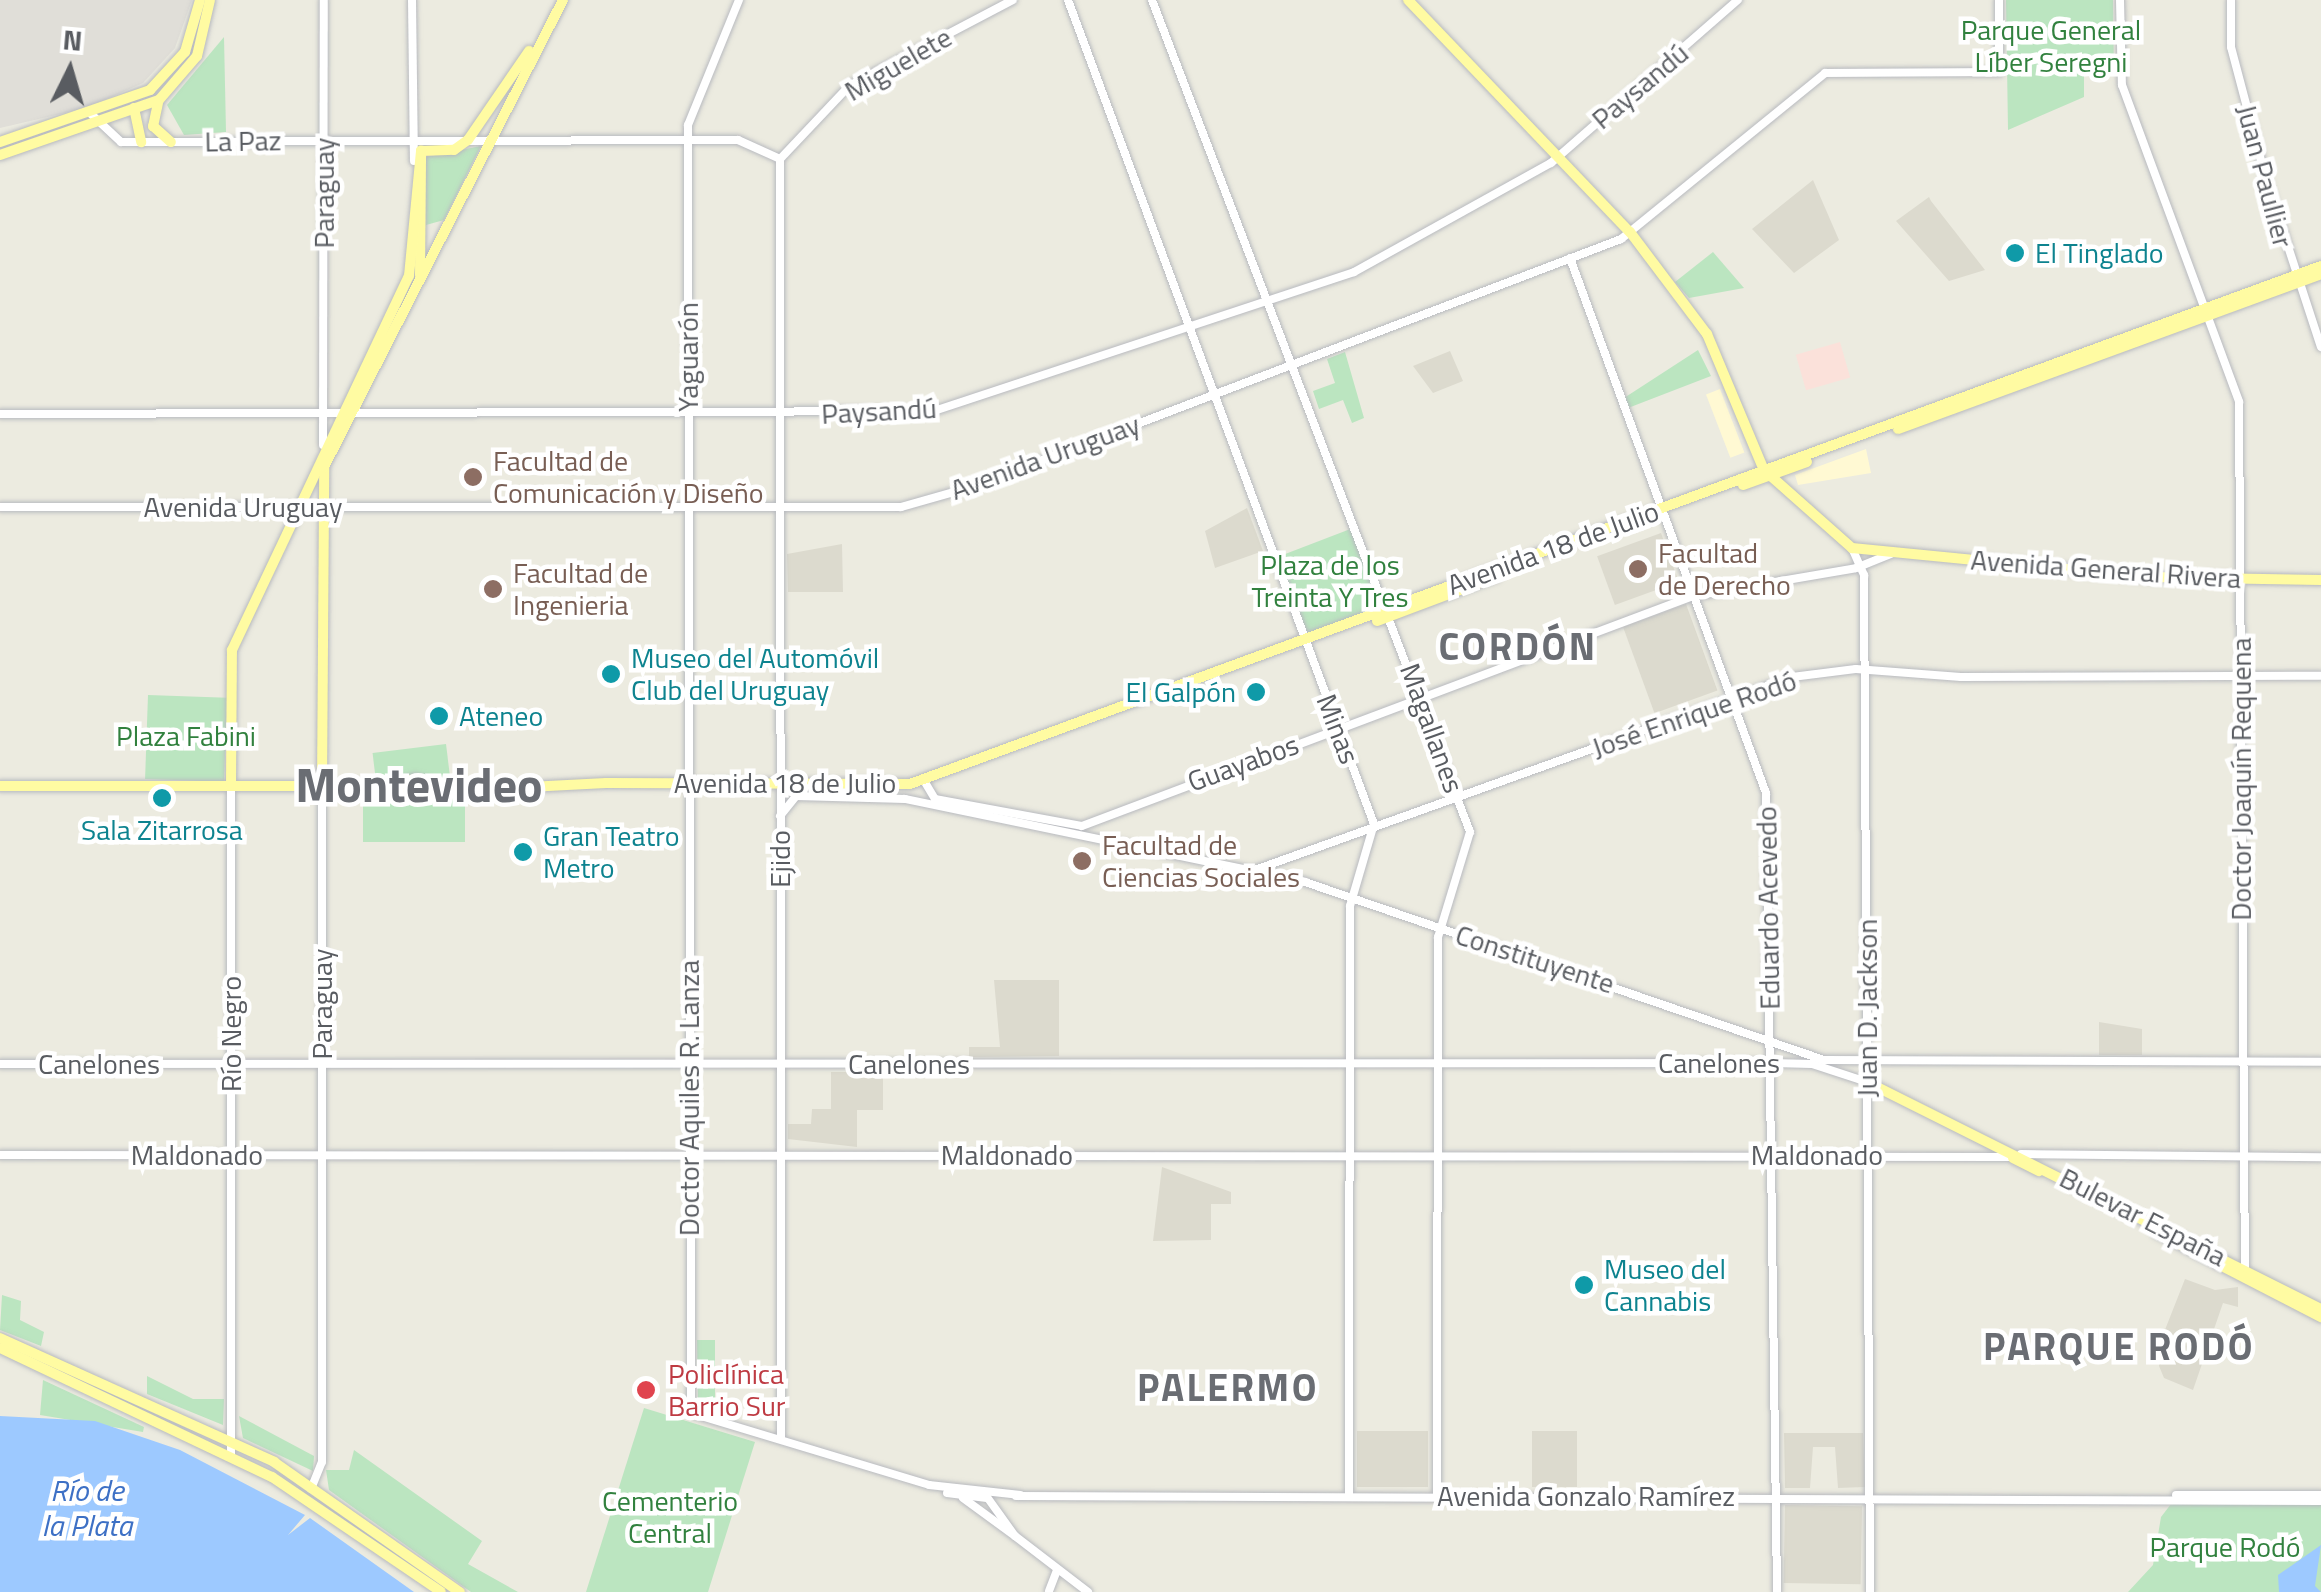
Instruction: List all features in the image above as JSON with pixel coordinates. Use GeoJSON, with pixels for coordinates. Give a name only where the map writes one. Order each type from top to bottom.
{"type":"FeatureCollection","features":[{"type":"Feature","properties":{"kind":"main road"},"geometry":{"type":"LineString","coordinates":[[0,142],[138,98],[185,52],[200,0]]}},
{"type":"Feature","properties":{"kind":"main road"},"geometry":{"type":"LineString","coordinates":[[0,155],[134,115],[159,100],[196,56],[210,0]]}},
{"type":"Feature","properties":{"kind":"main road"},"geometry":{"type":"LineString","coordinates":[[468,140],[500,104],[559,0]]}},
{"type":"Feature","properties":{"kind":"main road"},"geometry":{"type":"LineString","coordinates":[[345,414],[492,141],[559,0]]}},
{"type":"Feature","properties":{"kind":"main road"},"geometry":{"type":"LineString","coordinates":[[1408,0],[1630,232],[1707,334],[1766,473],[1852,548]]}},
{"type":"Feature","properties":{"kind":"main road"},"geometry":{"type":"LineString","coordinates":[[138,98],[134,115],[141,142]]}},
{"type":"Feature","properties":{"kind":"main road"},"geometry":{"type":"LineString","coordinates":[[159,100],[153,126],[171,142]]}},
{"type":"Feature","properties":{"kind":"main road","name":"La Paz"},"geometry":{"type":"LineString","coordinates":[[417,156],[454,150],[468,140]]}},
{"type":"Feature","properties":{"kind":"main road"},"geometry":{"type":"LineString","coordinates":[[417,156],[418,284]]}},
{"type":"Feature","properties":{"kind":"main road"},"geometry":{"type":"LineString","coordinates":[[345,414],[409,276],[417,156]]}},
{"type":"Feature","properties":{"kind":"main road","name":"Avenida 18 de Julio"},"geometry":{"type":"LineString","coordinates":[[2294,280],[2321,266]]}},
{"type":"Feature","properties":{"kind":"main road","name":"Avenida 18 de Julio"},"geometry":{"type":"LineString","coordinates":[[780,786],[811,790],[924,782],[2205,312],[2321,274]]}},
{"type":"Feature","properties":{"kind":"main road","name":"Río Negro"},"geometry":{"type":"LineString","coordinates":[[231,786],[231,657],[243,616],[323,446],[345,414]]}},
{"type":"Feature","properties":{"kind":"main road","name":"Paraguay"},"geometry":{"type":"LineString","coordinates":[[322,786],[324,467],[345,414]]}},
{"type":"Feature","properties":{"kind":"main road","name":"Avenida General Rivera"},"geometry":{"type":"LineString","coordinates":[[1852,548],[2240,579],[2321,580]]}},
{"type":"Feature","properties":{"kind":"main road","name":"Avenida 18 de Julio"},"geometry":{"type":"LineString","coordinates":[[0,786],[387,786],[414,779],[442,786],[924,782]]}},
{"type":"Feature","properties":{"kind":"main road","name":"Constituyente"},"geometry":{"type":"LineString","coordinates":[[1867,1082],[1963,1128]]}},
{"type":"Feature","properties":{"kind":"main road","name":"Bulevar España"},"geometry":{"type":"LineString","coordinates":[[1963,1128],[2321,1317]]}},
{"type":"Feature","properties":{"kind":"main road","name":"Bulevar España"},"geometry":{"type":"LineString","coordinates":[[2245,1274],[2321,1309]]}},
{"type":"Feature","properties":{"kind":"main road"},"geometry":{"type":"LineString","coordinates":[[0,1338],[306,1498],[442,1592]]}},
{"type":"Feature","properties":{"kind":"main road"},"geometry":{"type":"LineString","coordinates":[[0,1348],[231,1442],[313,1485],[460,1592]]}},
{"type":"Feature","properties":{"kind":"street","name":"Paraguay"},"geometry":{"type":"LineString","coordinates":[[323,446],[324,0]]}},
{"type":"Feature","properties":{"kind":"street"},"geometry":{"type":"LineString","coordinates":[[412,0],[417,156]]}},
{"type":"Feature","properties":{"kind":"street","name":"Yaguarón"},"geometry":{"type":"LineString","coordinates":[[689,786],[688,140],[694,105],[738,0]]}},
{"type":"Feature","properties":{"kind":"street","name":"Miguelete"},"geometry":{"type":"LineString","coordinates":[[780,159],[792,141],[850,86],[1014,0]]}},
{"type":"Feature","properties":{"kind":"street","name":"Minas"},"geometry":{"type":"LineString","coordinates":[[1068,0],[1374,830]]}},
{"type":"Feature","properties":{"kind":"street","name":"Magallanes"},"geometry":{"type":"LineString","coordinates":[[1152,0],[1390,612],[1470,832],[1440,928],[1437,1496]]}},
{"type":"Feature","properties":{"kind":"street","name":"Paysandú"},"geometry":{"type":"LineString","coordinates":[[0,414],[934,412],[1192,331],[1348,275],[1559,158],[1738,0]]}},
{"type":"Feature","properties":{"kind":"street","name":"Avenida Uruguay"},"geometry":{"type":"LineString","coordinates":[[0,507],[901,507],[976,486],[1630,232],[1825,74],[1999,72],[1999,0]]}},
{"type":"Feature","properties":{"kind":"street","name":"Doctor Joaquín Requena"},"geometry":{"type":"LineString","coordinates":[[2120,0],[2122,85],[2239,402],[2245,1274]]}},
{"type":"Feature","properties":{"kind":"street","name":"Juan Paullier"},"geometry":{"type":"LineString","coordinates":[[2230,0],[2232,47],[2294,280],[2321,347]]}},
{"type":"Feature","properties":{"kind":"street","name":"La Paz"},"geometry":{"type":"LineString","coordinates":[[91,114],[105,124],[115,139],[141,142],[738,140],[780,159]]}},
{"type":"Feature","properties":{"kind":"street","name":"Ejido"},"geometry":{"type":"LineString","coordinates":[[780,159],[781,1440]]}},
{"type":"Feature","properties":{"kind":"street","name":"Eduardo Acevedo"},"geometry":{"type":"LineString","coordinates":[[1570,258],[1766,797],[1774,1155],[1777,1592]]}},
{"type":"Feature","properties":{"kind":"street"},"geometry":{"type":"LineString","coordinates":[[1852,548],[1864,566]]}},
{"type":"Feature","properties":{"kind":"street","name":"Avenida General Rivera"},"geometry":{"type":"LineString","coordinates":[[1864,566],[1891,554]]}},
{"type":"Feature","properties":{"kind":"street","name":"Guayabos"},"geometry":{"type":"LineString","coordinates":[[924,782],[935,799],[1082,826],[1693,596],[1864,566]]}},
{"type":"Feature","properties":{"kind":"street","name":"Juan D. Jackson"},"geometry":{"type":"LineString","coordinates":[[1864,566],[1870,1592]]}},
{"type":"Feature","properties":{"kind":"street","name":"José Enrique Rodó"},"geometry":{"type":"LineString","coordinates":[[1267,869],[1785,678],[1866,669],[1961,677],[2321,676]]}},
{"type":"Feature","properties":{"kind":"street","name":"Río Negro"},"geometry":{"type":"LineString","coordinates":[[231,786],[231,1456]]}},
{"type":"Feature","properties":{"kind":"street","name":"Paraguay"},"geometry":{"type":"LineString","coordinates":[[306,1498],[322,1462],[322,786]]}},
{"type":"Feature","properties":{"kind":"street","name":"Doctor Aquiles R. Lanza"},"geometry":{"type":"LineString","coordinates":[[689,786],[691,1413]]}},
{"type":"Feature","properties":{"kind":"street","name":"Avenida 18 de Julio"},"geometry":{"type":"LineString","coordinates":[[780,816],[796,796],[811,790],[824,796]]}},
{"type":"Feature","properties":{"kind":"street","name":"Avenida 18 de Julio"},"geometry":{"type":"LineString","coordinates":[[796,796],[883,798]]}},
{"type":"Feature","properties":{"kind":"street","name":"Constituyente"},"geometry":{"type":"LineString","coordinates":[[883,798],[1242,871],[1352,898],[1771,1044],[1867,1082]]}},
{"type":"Feature","properties":{"kind":"street"},"geometry":{"type":"LineString","coordinates":[[1349,1496],[1352,898],[1374,830]]}},
{"type":"Feature","properties":{"kind":"street","name":"Constituyente"},"geometry":{"type":"LineString","coordinates":[[1242,871],[1267,869]]}},
{"type":"Feature","properties":{"kind":"street","name":"Canelones"},"geometry":{"type":"LineString","coordinates":[[0,1064],[2321,1062]]}},
{"type":"Feature","properties":{"kind":"street","name":"Maldonado"},"geometry":{"type":"LineString","coordinates":[[0,1155],[2321,1156]]}},
{"type":"Feature","properties":{"kind":"street","name":"Avenida Gonzalo Ramírez"},"geometry":{"type":"LineString","coordinates":[[691,1413],[964,1498],[986,1495]]}},
{"type":"Feature","properties":{"kind":"street","name":"Avenida Gonzalo Ramírez"},"geometry":{"type":"LineString","coordinates":[[929,1484],[986,1495],[1020,1496],[2321,1498]]}},
{"type":"Feature","properties":{"kind":"street"},"geometry":{"type":"LineString","coordinates":[[986,1495],[1015,1536]]}},
{"type":"Feature","properties":{"kind":"street"},"geometry":{"type":"LineString","coordinates":[[964,1498],[1084,1592]]}},
{"type":"Feature","properties":{"kind":"street"},"geometry":{"type":"LineString","coordinates":[[1049,1592],[1059,1572]]}},
{"type":"Feature","properties":{"kind":"shaded area"},"geometry":{"type":"Polygon","coordinates":[[[0,0],[192,0],[175,48],[143,83],[86,108],[0,128],[0,0]]]}},
{"type":"Feature","properties":{"kind":"shaded area"},"geometry":{"type":"Polygon","coordinates":[[[1813,180],[1839,240],[1794,273],[1752,229],[1813,180]]]}},
{"type":"Feature","properties":{"kind":"shaded area"},"geometry":{"type":"Polygon","coordinates":[[[1929,197],[1985,270],[1949,281],[1896,221],[1929,197]]]}},
{"type":"Feature","properties":{"kind":"shaded area"},"geometry":{"type":"Polygon","coordinates":[[[1840,342],[1850,378],[1806,390],[1796,355],[1840,342]]]}},
{"type":"Feature","properties":{"kind":"shaded area"},"geometry":{"type":"Polygon","coordinates":[[[1450,351],[1463,381],[1433,393],[1413,366],[1450,351]]]}},
{"type":"Feature","properties":{"kind":"shaded area"},"geometry":{"type":"Polygon","coordinates":[[[1720,389],[1744,452],[1730,458],[1706,394],[1720,389]]]}},
{"type":"Feature","properties":{"kind":"shaded area"},"geometry":{"type":"Polygon","coordinates":[[[1866,449],[1871,473],[1798,485],[1795,475],[1866,449]]]}},
{"type":"Feature","properties":{"kind":"shaded area"},"geometry":{"type":"Polygon","coordinates":[[[1247,508],[1263,551],[1215,568],[1205,531],[1247,508]]]}},
{"type":"Feature","properties":{"kind":"shaded area","name":"Facultad de Derecho"},"geometry":{"type":"Polygon","coordinates":[[[1661,533],[1679,582],[1615,605],[1597,556],[1661,533]]]}},
{"type":"Feature","properties":{"kind":"shaded area"},"geometry":{"type":"Polygon","coordinates":[[[842,544],[843,592],[788,592],[787,554],[842,544]]]}},
{"type":"Feature","properties":{"kind":"shaded area"},"geometry":{"type":"Polygon","coordinates":[[[1686,604],[1717,690],[1655,713],[1623,627],[1686,604]]]}},
{"type":"Feature","properties":{"kind":"shaded area"},"geometry":{"type":"Polygon","coordinates":[[[994,980],[1059,980],[1059,1056],[969,1057],[969,1047],[1000,1047],[994,980]]]}},
{"type":"Feature","properties":{"kind":"shaded area"},"geometry":{"type":"Polygon","coordinates":[[[2099,1022],[2142,1029],[2142,1055],[2099,1055],[2099,1022]]]}},
{"type":"Feature","properties":{"kind":"shaded area"},"geometry":{"type":"Polygon","coordinates":[[[831,1072],[883,1072],[883,1110],[857,1110],[857,1147],[788,1139],[788,1124],[811,1124],[812,1109],[831,1109],[831,1072]]]}},
{"type":"Feature","properties":{"kind":"shaded area"},"geometry":{"type":"Polygon","coordinates":[[[1162,1167],[1231,1192],[1231,1204],[1211,1204],[1211,1240],[1153,1241],[1162,1167]]]}},
{"type":"Feature","properties":{"kind":"shaded area"},"geometry":{"type":"Polygon","coordinates":[[[2185,1279],[2215,1290],[2238,1287],[2238,1307],[2223,1303],[2193,1390],[2164,1378],[2159,1366],[2159,1345],[2185,1279]]]}},
{"type":"Feature","properties":{"kind":"shaded area"},"geometry":{"type":"Polygon","coordinates":[[[1357,1431],[1428,1431],[1428,1487],[1357,1487],[1357,1431]]]}},
{"type":"Feature","properties":{"kind":"shaded area"},"geometry":{"type":"Polygon","coordinates":[[[1532,1431],[1577,1431],[1577,1487],[1532,1487],[1532,1431]]]}},
{"type":"Feature","properties":{"kind":"shaded area"},"geometry":{"type":"Polygon","coordinates":[[[1784,1433],[1863,1433],[1865,1487],[1838,1488],[1835,1447],[1813,1447],[1810,1488],[1785,1488],[1784,1433]]]}},
{"type":"Feature","properties":{"kind":"shaded area"},"geometry":{"type":"Polygon","coordinates":[[[1785,1505],[1862,1506],[1861,1584],[1784,1583],[1785,1505]]]}},
{"type":"Feature","properties":{"kind":"green space","name":"Parque General Líber Seregni"},"geometry":{"type":"Polygon","coordinates":[[[2006,0],[2113,0],[2114,74],[2084,74],[2084,97],[2008,130],[2006,0]]]}},
{"type":"Feature","properties":{"kind":"green space"},"geometry":{"type":"Polygon","coordinates":[[[224,37],[226,132],[184,135],[167,105],[224,37]]]}},
{"type":"Feature","properties":{"kind":"green space"},"geometry":{"type":"Polygon","coordinates":[[[481,146],[444,220],[426,225],[425,157],[481,146]]]}},
{"type":"Feature","properties":{"kind":"green space"},"geometry":{"type":"Polygon","coordinates":[[[1713,252],[1744,288],[1689,298],[1675,282],[1713,252]]]}},
{"type":"Feature","properties":{"kind":"green space"},"geometry":{"type":"Polygon","coordinates":[[[1698,350],[1711,376],[1628,408],[1624,398],[1698,350]]]}},
{"type":"Feature","properties":{"kind":"green space"},"geometry":{"type":"Polygon","coordinates":[[[1345,352],[1364,418],[1352,423],[1343,400],[1319,409],[1313,391],[1335,383],[1327,359],[1345,352]]]}},
{"type":"Feature","properties":{"kind":"green space","name":"Plaza de los Treinta Y Tres"},"geometry":{"type":"Polygon","coordinates":[[[1353,528],[1383,606],[1307,635],[1277,557],[1353,528]]]}},
{"type":"Feature","properties":{"kind":"green space","name":"Plaza Fabini"},"geometry":{"type":"Polygon","coordinates":[[[148,695],[227,698],[224,782],[145,779],[148,695]]]}},
{"type":"Feature","properties":{"kind":"green space"},"geometry":{"type":"Polygon","coordinates":[[[446,744],[450,778],[377,787],[373,753],[446,744]]]}},
{"type":"Feature","properties":{"kind":"green space"},"geometry":{"type":"Polygon","coordinates":[[[363,792],[465,792],[465,842],[363,842],[363,792]]]}},
{"type":"Feature","properties":{"kind":"green space"},"geometry":{"type":"Polygon","coordinates":[[[2,1295],[21,1301],[20,1320],[44,1332],[41,1346],[0,1330],[2,1295]]]}},
{"type":"Feature","properties":{"kind":"green space"},"geometry":{"type":"Polygon","coordinates":[[[697,1340],[715,1340],[715,1409],[698,1402],[697,1340]]]}},
{"type":"Feature","properties":{"kind":"green space"},"geometry":{"type":"Polygon","coordinates":[[[147,1376],[193,1399],[224,1399],[223,1425],[147,1394],[147,1376]]]}},
{"type":"Feature","properties":{"kind":"green space"},"geometry":{"type":"Polygon","coordinates":[[[43,1380],[144,1427],[143,1432],[40,1415],[43,1380]]]}},
{"type":"Feature","properties":{"kind":"green space","name":"Cementerio Central"},"geometry":{"type":"Polygon","coordinates":[[[644,1408],[755,1442],[708,1592],[586,1592],[644,1408]]]}},
{"type":"Feature","properties":{"kind":"green space"},"geometry":{"type":"Polygon","coordinates":[[[239,1416],[314,1456],[313,1471],[243,1438],[239,1416]]]}},
{"type":"Feature","properties":{"kind":"green space"},"geometry":{"type":"Polygon","coordinates":[[[354,1450],[482,1541],[468,1564],[518,1592],[471,1592],[329,1490],[326,1470],[349,1470],[354,1450]]]}},
{"type":"Feature","properties":{"kind":"green space","name":"Parque Rodó"},"geometry":{"type":"Polygon","coordinates":[[[2321,1503],[2321,1592],[2128,1592],[2153,1565],[2161,1517],[2171,1504],[2321,1503]]]}},
{"type":"Feature","properties":{"kind":"water","name":"Río de la Plata"},"geometry":{"type":"Polygon","coordinates":[[[0,1416],[95,1421],[180,1450],[305,1515],[288,1535],[310,1518],[414,1592],[0,1592],[0,1416]]]}},
{"type":"Feature","properties":{"kind":"water"},"geometry":{"type":"Polygon","coordinates":[[[2321,1545],[2315,1586],[2321,1592],[2279,1592],[2278,1575],[2321,1545]]]}},
{"type":"Feature","properties":{"kind":"place","name":"El Tinglado"},"geometry":{"type":"Point","coordinates":[2015,253]}},
{"type":"Feature","properties":{"kind":"place","name":"Facultad de Comunicación y Diseño"},"geometry":{"type":"Point","coordinates":[473,477]}},
{"type":"Feature","properties":{"kind":"place","name":"Facultad de Derecho"},"geometry":{"type":"Point","coordinates":[1638,569]}},
{"type":"Feature","properties":{"kind":"place","name":"Facultad de Ingenieria"},"geometry":{"type":"Point","coordinates":[493,589]}},
{"type":"Feature","properties":{"kind":"place","name":"Museo del Automóvil Club del Uruguay"},"geometry":{"type":"Point","coordinates":[611,674]}},
{"type":"Feature","properties":{"kind":"place","name":"El Galpón"},"geometry":{"type":"Point","coordinates":[1256,692]}},
{"type":"Feature","properties":{"kind":"place","name":"Ateneo"},"geometry":{"type":"Point","coordinates":[439,716]}},
{"type":"Feature","properties":{"kind":"place","name":"Sala Zitarrosa"},"geometry":{"type":"Point","coordinates":[162,798]}},
{"type":"Feature","properties":{"kind":"place","name":"Gran Teatro Metro"},"geometry":{"type":"Point","coordinates":[523,852]}},
{"type":"Feature","properties":{"kind":"place","name":"Facultad de Ciencias Sociales"},"geometry":{"type":"Point","coordinates":[1082,861]}},
{"type":"Feature","properties":{"kind":"place","name":"Museo del Cannabis"},"geometry":{"type":"Point","coordinates":[1584,1285]}},
{"type":"Feature","properties":{"kind":"place","name":"Policlínica Barrio Sur"},"geometry":{"type":"Point","coordinates":[646,1390]}},
{"type":"Feature","properties":{"kind":"district","name":"CORDÓN"},"geometry":{"type":"Point","coordinates":[1518,647]}},
{"type":"Feature","properties":{"kind":"district","name":"Montevideo"},"geometry":{"type":"Point","coordinates":[419,785]}},
{"type":"Feature","properties":{"kind":"district","name":"PARQUE RODÓ"},"geometry":{"type":"Point","coordinates":[2119,1347]}},
{"type":"Feature","properties":{"kind":"district","name":"PALERMO"},"geometry":{"type":"Point","coordinates":[1228,1388]}}]}
